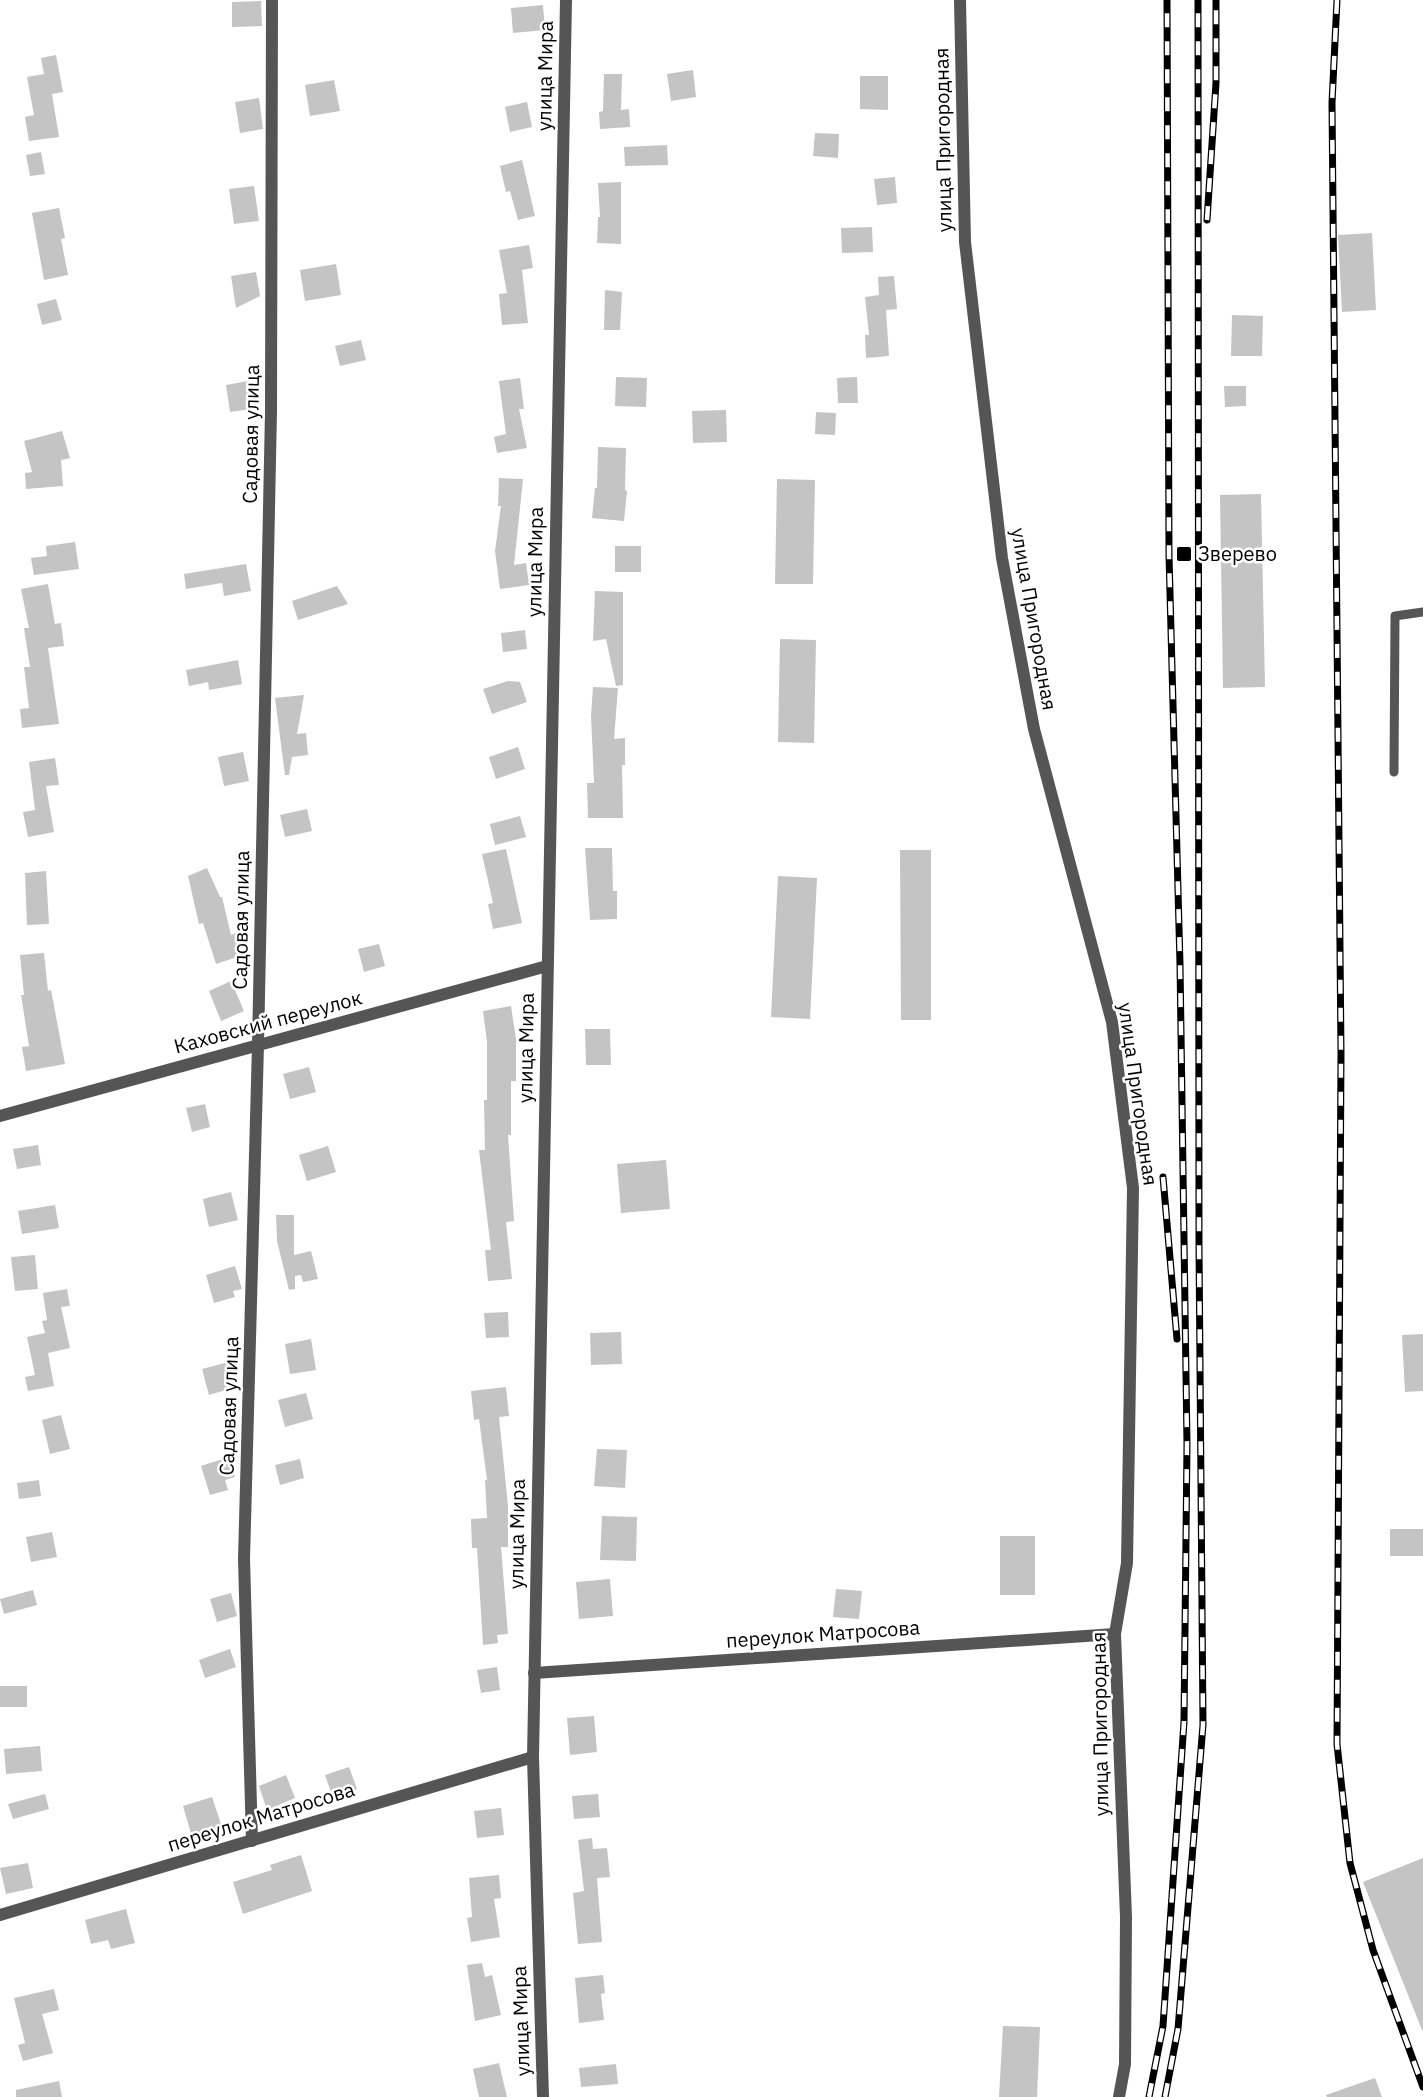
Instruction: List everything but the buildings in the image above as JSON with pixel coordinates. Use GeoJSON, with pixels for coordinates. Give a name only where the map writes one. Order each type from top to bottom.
{"type":"FeatureCollection","features":[{"type":"Feature","properties":{"kind":"street","name":"Садовая улица"},"geometry":{"type":"LineString","coordinates":[[252,1840],[244,1559],[258,1045],[271,411],[272,0]]}},
{"type":"Feature","properties":{"kind":"street","name":"улица Мира"},"geometry":{"type":"LineString","coordinates":[[543,2097],[533,1757],[566,0]]}},
{"type":"Feature","properties":{"kind":"street","name":"улица Пригородная"},"geometry":{"type":"LineString","coordinates":[[960,0],[965,242],[1002,558],[1034,729],[1112,1022],[1133,1188],[1127,1563],[1115,1635],[1126,1917],[1125,2064],[1119,2097]]}},
{"type":"Feature","properties":{"kind":"street","name":"Каховский переулок"},"geometry":{"type":"LineString","coordinates":[[0,1116],[547,966]]}},
{"type":"Feature","properties":{"kind":"street","name":"переулок Матросова"},"geometry":{"type":"LineString","coordinates":[[534,1673],[1115,1635]]}},
{"type":"Feature","properties":{"kind":"street","name":"переулок Матросова"},"geometry":{"type":"LineString","coordinates":[[0,1915],[533,1757]]}},
{"type":"Feature","properties":{"kind":"lane"},"geometry":{"type":"LineString","coordinates":[[1394,772],[1395,616],[1423,612]]}},
{"type":"Feature","properties":{"kind":"railway"},"geometry":{"type":"LineString","coordinates":[[1149,2097],[1163,2026],[1184,1722],[1187,1444],[1180,964],[1169,556],[1167,0]]}},
{"type":"Feature","properties":{"kind":"railway"},"geometry":{"type":"LineString","coordinates":[[1165,2097],[1178,2029],[1203,1725],[1199,1246],[1198,0]]}},
{"type":"Feature","properties":{"kind":"railway"},"geometry":{"type":"LineString","coordinates":[[1207,220],[1216,83],[1216,0]]}},
{"type":"Feature","properties":{"kind":"railway"},"geometry":{"type":"LineString","coordinates":[[1337,0],[1332,103],[1341,1054],[1337,1744],[1350,1863],[1373,1950],[1423,2087]]}},
{"type":"Feature","properties":{"kind":"railway"},"geometry":{"type":"LineString","coordinates":[[1163,1177],[1177,1339]]}},
{"type":"Feature","properties":{"kind":"place","name":"Зверево"},"geometry":{"type":"Point","coordinates":[1184,554]}}]}
